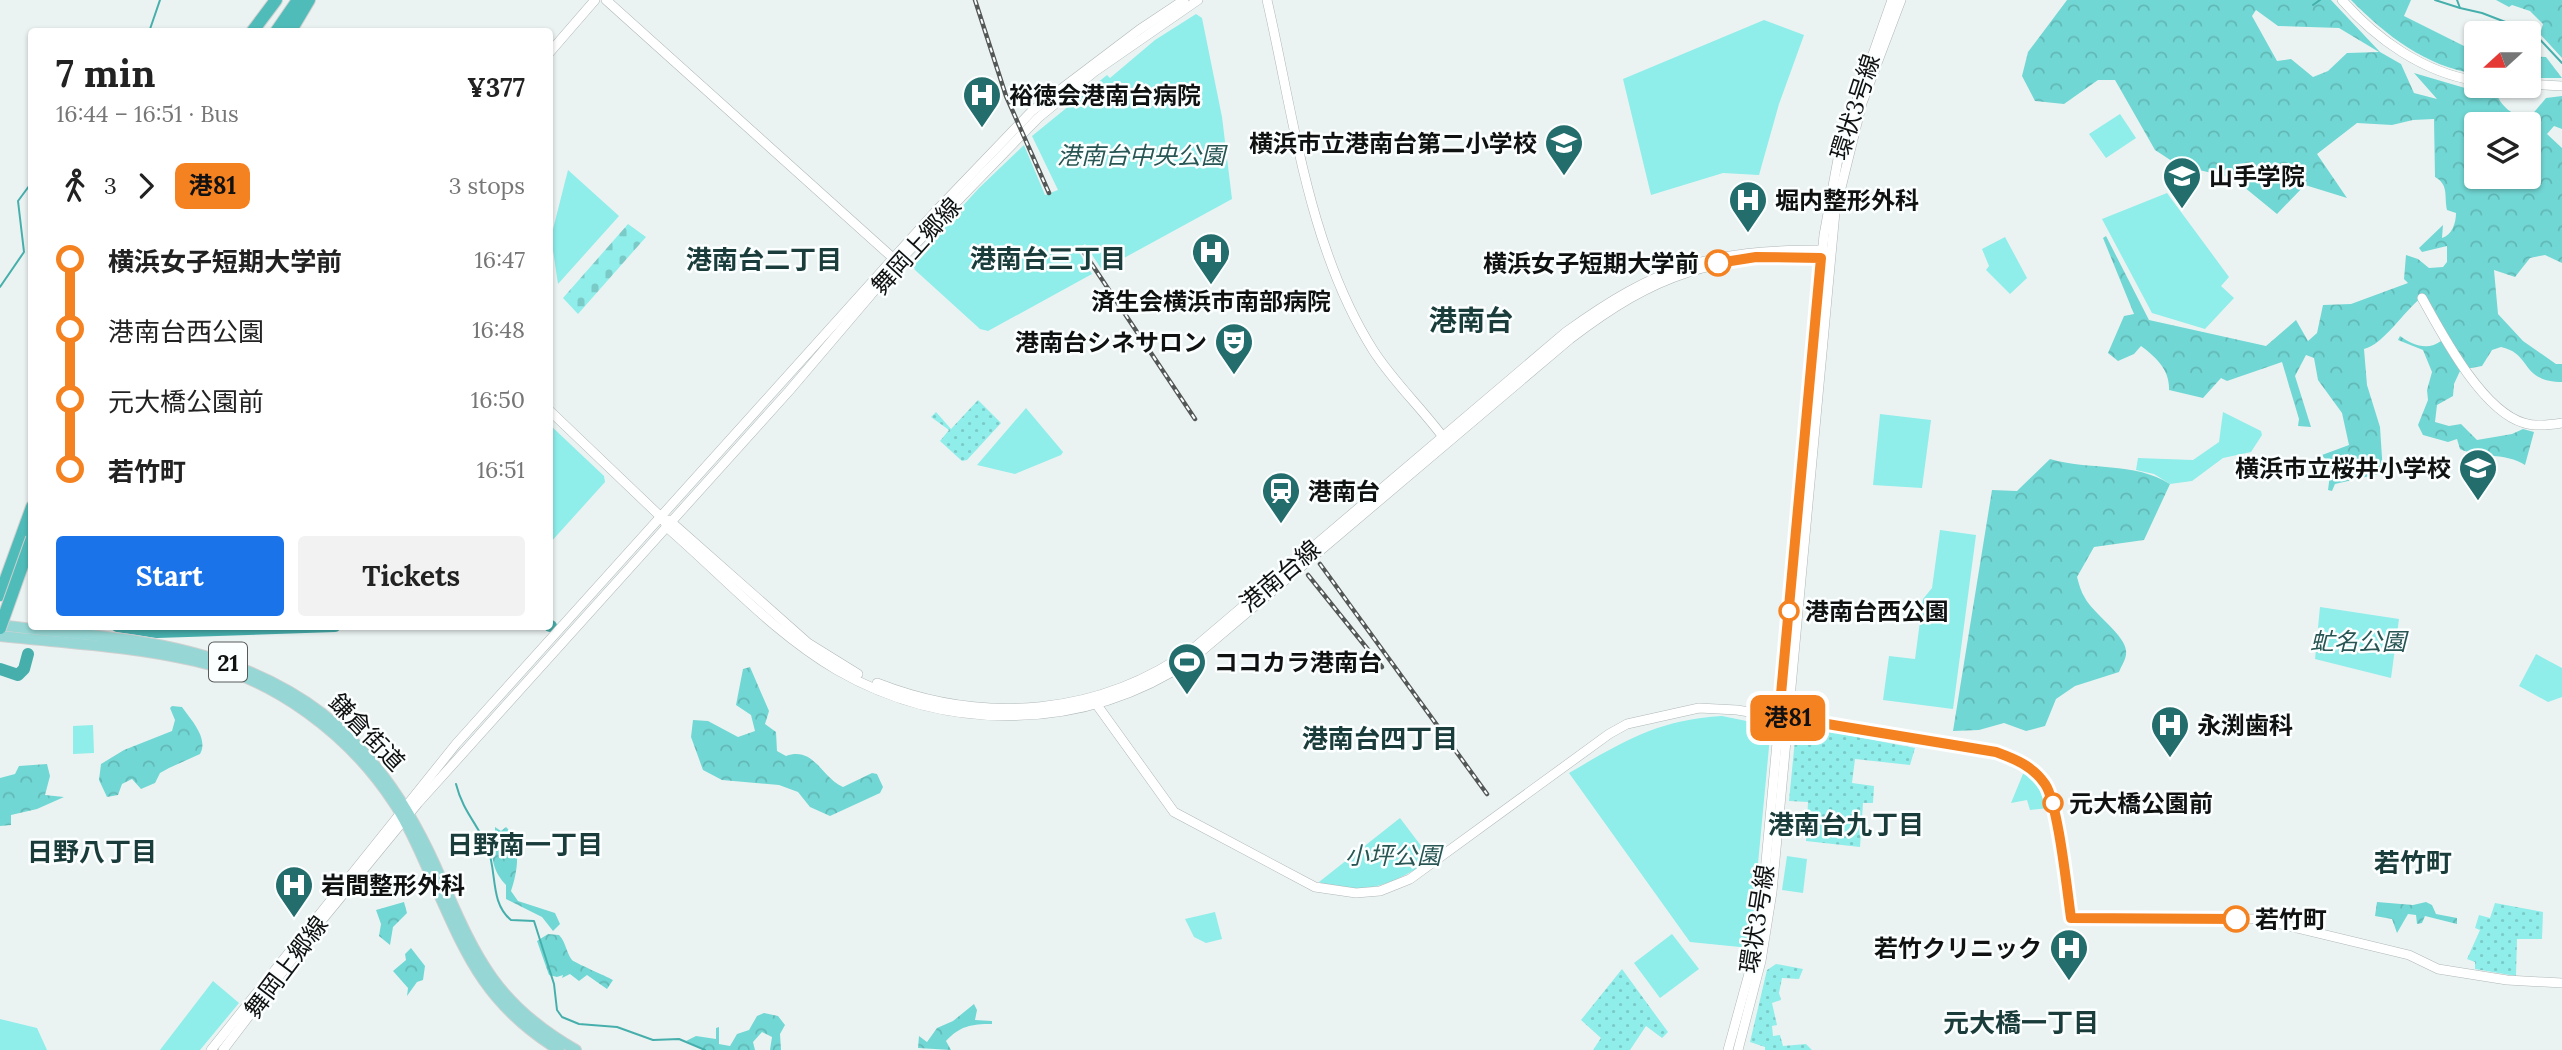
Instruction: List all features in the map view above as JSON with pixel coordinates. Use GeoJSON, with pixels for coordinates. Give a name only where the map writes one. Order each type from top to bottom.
{"type":"FeatureCollection","features":[{"type":"Feature","properties":{"kind":"highway"},"geometry":{"type":"LineString","coordinates":[[255,28],[276,0]]}},
{"type":"Feature","properties":{"kind":"highway"},"geometry":{"type":"LineString","coordinates":[[266,28],[284,0]]}},
{"type":"Feature","properties":{"kind":"highway"},"geometry":{"type":"LineString","coordinates":[[279,28],[298,0]]}},
{"type":"Feature","properties":{"kind":"highway"},"geometry":{"type":"LineString","coordinates":[[292,28],[309,0]]}},
{"type":"Feature","properties":{"kind":"highway"},"geometry":{"type":"LineString","coordinates":[[0,583],[28,506]]}},
{"type":"Feature","properties":{"kind":"highway"},"geometry":{"type":"LineString","coordinates":[[0,595],[28,518]]}},
{"type":"Feature","properties":{"kind":"highway"},"geometry":{"type":"LineString","coordinates":[[1,630],[28,550]]}},
{"type":"Feature","properties":{"kind":"highway"},"geometry":{"type":"LineString","coordinates":[[1,630],[28,562]]}},
{"type":"Feature","properties":{"kind":"main road","name":"鎌倉街道"},"geometry":{"type":"LineString","coordinates":[[1,630],[150,643],[216,658],[258,674],[295,693],[345,732],[405,812],[472,947],[492,981],[531,1021],[576,1050]]}},
{"type":"Feature","properties":{"kind":"main road","name":"鎌倉街道"},"geometry":{"type":"LineString","coordinates":[[405,812],[478,975],[516,1020],[559,1050]]}},
{"type":"Feature","properties":{"kind":"street"},"geometry":{"type":"LineString","coordinates":[[553,49],[596,0]]}},
{"type":"Feature","properties":{"kind":"street"},"geometry":{"type":"LineString","coordinates":[[607,0],[893,258]]}},
{"type":"Feature","properties":{"kind":"street","name":"舞岡上郷線"},"geometry":{"type":"LineString","coordinates":[[666,521],[893,258],[1032,111],[1139,30],[1184,0]]}},
{"type":"Feature","properties":{"kind":"street","name":"舞岡上郷線"},"geometry":{"type":"LineString","coordinates":[[666,521],[795,385],[903,257],[1012,143],[1094,72],[1198,0]]}},
{"type":"Feature","properties":{"kind":"street"},"geometry":{"type":"LineString","coordinates":[[1267,0],[1312,205],[1335,275],[1373,350],[1445,440]]}},
{"type":"Feature","properties":{"kind":"street","name":"環状3号線"},"geometry":{"type":"LineString","coordinates":[[1738,1050],[1761,961],[1768,919],[1824,254],[1840,148],[1892,0]]}},
{"type":"Feature","properties":{"kind":"street","name":"環状3号線"},"geometry":{"type":"LineString","coordinates":[[1824,254],[1862,103],[1901,0]]}},
{"type":"Feature","properties":{"kind":"street"},"geometry":{"type":"LineString","coordinates":[[2342,0],[2367,26],[2407,55],[2429,67],[2464,77]]}},
{"type":"Feature","properties":{"kind":"street"},"geometry":{"type":"LineString","coordinates":[[2541,85],[2562,86]]}},
{"type":"Feature","properties":{"kind":"street","name":"港南台線"},"geometry":{"type":"LineString","coordinates":[[666,521],[804,648],[837,670],[895,697],[927,707],[1004,717],[1038,716],[1097,705],[1150,684],[1206,648],[1566,332],[1633,287],[1693,262],[1727,255],[1768,250],[1824,254]]}},
{"type":"Feature","properties":{"kind":"street"},"geometry":{"type":"LineString","coordinates":[[2421,298],[2477,385],[2494,404],[2512,419],[2524,424],[2562,423]]}},
{"type":"Feature","properties":{"kind":"street"},"geometry":{"type":"LineString","coordinates":[[405,812],[666,521],[553,414]]}},
{"type":"Feature","properties":{"kind":"street","name":"港南台線"},"geometry":{"type":"LineString","coordinates":[[666,521],[716,559],[808,643],[873,681],[948,705],[1010,710],[1068,704],[1159,672],[1194,648],[1445,440]]}},
{"type":"Feature","properties":{"kind":"street"},"geometry":{"type":"LineString","coordinates":[[1097,705],[1174,812],[1308,885],[1356,893],[1380,891],[1410,879],[1589,746],[1628,724],[1699,708],[1783,717],[1996,752],[2024,763],[2039,776],[2052,797],[2071,918],[2260,919],[2409,956],[2438,968],[2507,980],[2562,983]]}},
{"type":"Feature","properties":{"kind":"street","name":"環状3号線"},"geometry":{"type":"LineString","coordinates":[[1728,1050],[1753,959],[1783,717]]}},
{"type":"Feature","properties":{"kind":"street","name":"舞岡上郷線"},"geometry":{"type":"LineString","coordinates":[[211,1050],[405,812]]}},
{"type":"Feature","properties":{"kind":"street","name":"舞岡上郷線"},"geometry":{"type":"LineString","coordinates":[[223,1050],[405,812]]}},
{"type":"Feature","properties":{"kind":"green space"},"geometry":{"type":"Polygon","coordinates":[[[2067,0],[2331,0],[2380,52],[2401,64],[2414,93],[2437,99],[2414,73],[2464,88],[2464,98],[2498,98],[2512,112],[2464,112],[2464,189],[2541,189],[2541,112],[2534,112],[2546,98],[2562,96],[2562,129],[2554,126],[2547,134],[2562,148],[2562,263],[2545,255],[2530,258],[2515,277],[2494,270],[2498,314],[2523,341],[2556,364],[2562,364],[2562,382],[2539,377],[2518,355],[2501,347],[2492,350],[2482,366],[2466,369],[2421,298],[2379,341],[2364,349],[2367,385],[2380,427],[2383,473],[2335,484],[2332,491],[2328,490],[2331,467],[2322,455],[2349,445],[2342,413],[2318,380],[2314,358],[2306,355],[2295,376],[2311,427],[2298,426],[2299,419],[2282,362],[2227,381],[2221,378],[2203,398],[2169,390],[2167,376],[2161,365],[2141,346],[2134,354],[2118,361],[2108,353],[2124,316],[2134,314],[2103,238],[2106,236],[2149,320],[2266,346],[2296,320],[2308,341],[2317,333],[2323,305],[2351,304],[2408,283],[2404,279],[2406,255],[2418,259],[2429,268],[2443,267],[2447,262],[2447,246],[2422,252],[2419,248],[2443,225],[2442,238],[2448,234],[2456,217],[2456,213],[2447,210],[2444,187],[2435,177],[2434,119],[2392,125],[2357,123],[2317,154],[2347,198],[2305,185],[2277,214],[2233,178],[2178,165],[2155,150],[2115,80],[2098,80],[2064,104],[2035,101],[2022,76],[2028,52],[2067,0]],[[2256,10],[2252,16],[2277,61],[2291,59],[2313,77],[2328,71],[2347,53],[2379,52],[2339,28],[2278,26],[2256,10]]]}},
{"type":"Feature","properties":{"kind":"green space"},"geometry":{"type":"Polygon","coordinates":[[[2351,0],[2411,0],[2404,16],[2464,46],[2464,71],[2424,57],[2379,26],[2351,0]]]}},
{"type":"Feature","properties":{"kind":"green space"},"geometry":{"type":"Polygon","coordinates":[[[2496,0],[2562,0],[2562,58],[2541,35],[2541,21],[2530,11],[2512,5],[2509,7],[2496,0]]]}},
{"type":"Feature","properties":{"kind":"green space","name":"港南台中央公園"},"geometry":{"type":"Polygon","coordinates":[[[1196,14],[1202,18],[1222,117],[1232,199],[1102,270],[1085,244],[1077,249],[1092,274],[988,331],[980,329],[915,270],[912,262],[979,188],[1024,145],[1045,195],[1058,190],[1032,136],[1107,75],[1110,78],[1155,40],[1196,14]]]}},
{"type":"Feature","properties":{"kind":"green space"},"geometry":{"type":"Polygon","coordinates":[[[1764,20],[1804,35],[1779,104],[1759,175],[1723,173],[1651,195],[1623,79],[1764,20]]]}},
{"type":"Feature","properties":{"kind":"green space"},"geometry":{"type":"Polygon","coordinates":[[[2541,57],[2546,57],[2562,78],[2541,78],[2541,57]]]}},
{"type":"Feature","properties":{"kind":"green space"},"geometry":{"type":"Polygon","coordinates":[[[2120,114],[2136,138],[2106,158],[2089,134],[2120,114]]]}},
{"type":"Feature","properties":{"kind":"green space"},"geometry":{"type":"Polygon","coordinates":[[[568,170],[619,216],[558,284],[553,229],[568,170]]]}},
{"type":"Feature","properties":{"kind":"green space"},"geometry":{"type":"Polygon","coordinates":[[[2167,193],[2229,277],[2221,286],[2234,298],[2205,329],[2152,313],[2102,219],[2167,193]]]}},
{"type":"Feature","properties":{"kind":"green space"},"geometry":{"type":"Polygon","coordinates":[[[628,224],[646,237],[578,314],[563,298],[628,224]]]}},
{"type":"Feature","properties":{"kind":"green space"},"geometry":{"type":"Polygon","coordinates":[[[2005,237],[2027,278],[2010,294],[1986,270],[1989,266],[1982,249],[2005,237]]]}},
{"type":"Feature","properties":{"kind":"green space"},"geometry":{"type":"Polygon","coordinates":[[[2400,336],[2420,346],[2431,346],[2441,341],[2460,371],[2454,384],[2453,396],[2437,405],[2435,422],[2449,426],[2461,424],[2477,440],[2512,434],[2523,429],[2534,432],[2525,465],[2509,458],[2460,449],[2457,439],[2448,442],[2423,435],[2418,425],[2428,400],[2427,390],[2432,372],[2423,350],[2398,340],[2400,336]]]}},
{"type":"Feature","properties":{"kind":"green space"},"geometry":{"type":"Polygon","coordinates":[[[978,400],[1001,423],[967,460],[962,461],[940,441],[949,430],[931,417],[936,412],[951,429],[978,400]]]}},
{"type":"Feature","properties":{"kind":"green space"},"geometry":{"type":"Polygon","coordinates":[[[1026,408],[1063,452],[1061,455],[1015,474],[977,465],[1026,408]]]}},
{"type":"Feature","properties":{"kind":"green space"},"geometry":{"type":"Polygon","coordinates":[[[2223,412],[2261,431],[2262,435],[2251,452],[2223,458],[2192,481],[2170,484],[2154,474],[2136,470],[2138,458],[2193,460],[2219,442],[2223,412]]]}},
{"type":"Feature","properties":{"kind":"green space"},"geometry":{"type":"Polygon","coordinates":[[[1880,414],[1931,420],[1922,488],[1873,485],[1880,414]]]}},
{"type":"Feature","properties":{"kind":"green space"},"geometry":{"type":"Polygon","coordinates":[[[553,428],[604,476],[605,482],[553,540],[553,428]]]}},
{"type":"Feature","properties":{"kind":"green space"},"geometry":{"type":"Polygon","coordinates":[[[2050,459],[2141,472],[2170,484],[2144,540],[2094,547],[2077,577],[2089,604],[2121,638],[2125,645],[2125,659],[2119,672],[2075,686],[2056,699],[2045,726],[2026,731],[2004,723],[1979,730],[1953,731],[1992,490],[2017,491],[2050,459]]]}},
{"type":"Feature","properties":{"kind":"green space"},"geometry":{"type":"Polygon","coordinates":[[[1940,530],[1976,535],[1953,709],[1883,700],[1889,656],[1915,659],[1923,599],[1932,588],[1940,530]]]}},
{"type":"Feature","properties":{"kind":"green space","name":"虻名公園"},"geometry":{"type":"Polygon","coordinates":[[[2320,607],[2399,619],[2391,678],[2315,659],[2320,607]]]}},
{"type":"Feature","properties":{"kind":"green space"},"geometry":{"type":"Polygon","coordinates":[[[2536,654],[2562,668],[2562,697],[2548,702],[2519,686],[2536,654]]]}},
{"type":"Feature","properties":{"kind":"green space"},"geometry":{"type":"Polygon","coordinates":[[[750,667],[769,711],[765,724],[776,732],[777,751],[786,756],[804,755],[843,787],[872,773],[877,774],[883,787],[880,793],[830,816],[810,807],[798,792],[779,785],[722,780],[703,770],[691,737],[693,720],[708,721],[738,737],[755,731],[751,715],[736,705],[743,669],[750,667]]]}},
{"type":"Feature","properties":{"kind":"green space"},"geometry":{"type":"Polygon","coordinates":[[[182,707],[198,729],[202,742],[200,754],[160,773],[155,783],[141,789],[132,779],[122,784],[118,795],[107,797],[99,780],[101,764],[124,750],[172,731],[175,720],[170,708],[182,707]]]}},
{"type":"Feature","properties":{"kind":"green space"},"geometry":{"type":"Polygon","coordinates":[[[1722,716],[1771,726],[1750,948],[1690,942],[1569,773],[1624,742],[1660,727],[1722,716]]]}},
{"type":"Feature","properties":{"kind":"green space"},"geometry":{"type":"Polygon","coordinates":[[[93,725],[94,753],[73,754],[73,726],[93,725]]]}},
{"type":"Feature","properties":{"kind":"green space"},"geometry":{"type":"Polygon","coordinates":[[[1800,726],[1915,748],[1910,765],[1855,759],[1852,783],[1874,786],[1873,803],[1863,803],[1860,847],[1806,841],[1808,802],[1789,801],[1796,729],[1800,726]]]}},
{"type":"Feature","properties":{"kind":"green space"},"geometry":{"type":"Polygon","coordinates":[[[47,764],[50,776],[45,795],[64,797],[37,809],[11,815],[11,825],[0,826],[0,778],[15,774],[19,766],[47,764]]]}},
{"type":"Feature","properties":{"kind":"green space"},"geometry":{"type":"Polygon","coordinates":[[[2025,769],[2044,787],[2049,808],[2030,810],[2027,800],[2011,803],[2025,769]]]}},
{"type":"Feature","properties":{"kind":"green space","name":"小坪公園"},"geometry":{"type":"Polygon","coordinates":[[[1400,818],[1431,859],[1405,875],[1378,886],[1349,889],[1319,882],[1400,818]]]}},
{"type":"Feature","properties":{"kind":"green space"},"geometry":{"type":"Polygon","coordinates":[[[495,827],[501,831],[506,827],[517,850],[517,867],[511,891],[518,901],[555,913],[560,924],[553,931],[542,917],[506,899],[506,885],[497,872],[491,847],[495,845],[495,827]]]}},
{"type":"Feature","properties":{"kind":"green space"},"geometry":{"type":"Polygon","coordinates":[[[1787,856],[1807,859],[1803,893],[1782,890],[1787,856]]]}},
{"type":"Feature","properties":{"kind":"green space"},"geometry":{"type":"Polygon","coordinates":[[[404,902],[407,913],[393,927],[390,945],[379,936],[381,924],[376,910],[404,902]]]}},
{"type":"Feature","properties":{"kind":"green space"},"geometry":{"type":"Polygon","coordinates":[[[2377,902],[2413,905],[2426,902],[2432,905],[2436,914],[2457,918],[2457,924],[2425,916],[2422,923],[2417,924],[2416,915],[2408,914],[2397,933],[2392,919],[2375,916],[2377,902]]]}},
{"type":"Feature","properties":{"kind":"green space"},"geometry":{"type":"Polygon","coordinates":[[[2495,903],[2543,912],[2542,939],[2517,939],[2516,976],[2475,969],[2475,962],[2467,959],[2480,930],[2475,928],[2479,915],[2490,918],[2495,903]]]}},
{"type":"Feature","properties":{"kind":"green space"},"geometry":{"type":"Polygon","coordinates":[[[1215,912],[1222,939],[1206,943],[1194,937],[1185,919],[1215,912]]]}},
{"type":"Feature","properties":{"kind":"green space"},"geometry":{"type":"Polygon","coordinates":[[[548,934],[559,935],[572,960],[613,980],[607,989],[587,975],[579,981],[570,974],[562,978],[563,975],[549,975],[537,941],[548,934]]]}},
{"type":"Feature","properties":{"kind":"green space"},"geometry":{"type":"Polygon","coordinates":[[[1672,934],[1699,969],[1660,998],[1634,963],[1672,934]]]}},
{"type":"Feature","properties":{"kind":"green space"},"geometry":{"type":"Polygon","coordinates":[[[411,948],[425,966],[423,980],[417,982],[407,996],[408,988],[393,971],[406,960],[405,954],[411,948]]]}},
{"type":"Feature","properties":{"kind":"green space"},"geometry":{"type":"Polygon","coordinates":[[[1776,964],[1803,969],[1799,979],[1782,978],[1779,993],[1781,1000],[1772,1003],[1777,1025],[1772,1026],[1773,1036],[1780,1035],[1783,1046],[1806,1044],[1812,1050],[1765,1050],[1765,1047],[1750,1042],[1767,970],[1776,964]]]}},
{"type":"Feature","properties":{"kind":"green space"},"geometry":{"type":"Polygon","coordinates":[[[1622,969],[1668,1032],[1662,1038],[1646,1026],[1630,1050],[1593,1050],[1601,1038],[1581,1020],[1622,969]]]}},
{"type":"Feature","properties":{"kind":"green space"},"geometry":{"type":"Polygon","coordinates":[[[213,981],[239,1003],[200,1050],[160,1050],[213,981]]]}},
{"type":"Feature","properties":{"kind":"green space"},"geometry":{"type":"Polygon","coordinates":[[[974,1004],[977,1010],[975,1020],[992,1021],[992,1024],[972,1025],[956,1032],[946,1041],[951,1050],[918,1048],[919,1036],[927,1042],[937,1028],[953,1021],[974,1004]]]}},
{"type":"Feature","properties":{"kind":"green space"},"geometry":{"type":"Polygon","coordinates":[[[764,1013],[778,1016],[785,1025],[780,1034],[781,1050],[770,1050],[772,1037],[762,1032],[753,1042],[755,1050],[705,1050],[686,1041],[696,1036],[716,1039],[716,1028],[719,1027],[719,1044],[730,1046],[737,1034],[749,1030],[757,1016],[764,1013]]]}},
{"type":"Feature","properties":{"kind":"green space"},"geometry":{"type":"Polygon","coordinates":[[[0,1019],[37,1028],[47,1050],[0,1050],[0,1019]]]}},
{"type":"Feature","properties":{"kind":"waterway"},"geometry":{"type":"LineString","coordinates":[[150,28],[160,0]]}},
{"type":"Feature","properties":{"kind":"waterway"},"geometry":{"type":"LineString","coordinates":[[2313,5],[2320,0]]}},
{"type":"Feature","properties":{"kind":"waterway"},"geometry":{"type":"LineString","coordinates":[[2435,0],[2460,8]]}},
{"type":"Feature","properties":{"kind":"waterway"},"geometry":{"type":"LineString","coordinates":[[2457,0],[2460,8],[2482,13],[2534,33],[2562,63]]}},
{"type":"Feature","properties":{"kind":"waterway"},"geometry":{"type":"LineString","coordinates":[[0,287],[24,252],[18,201],[28,187]]}},
{"type":"Feature","properties":{"kind":"waterway"},"geometry":{"type":"LineString","coordinates":[[144,630],[216,630]]}},
{"type":"Feature","properties":{"kind":"waterway"},"geometry":{"type":"LineString","coordinates":[[0,669],[18,675],[24,669],[28,654]]}},
{"type":"Feature","properties":{"kind":"waterway"},"geometry":{"type":"LineString","coordinates":[[456,784],[488,849],[497,896],[504,913],[511,920],[534,921],[554,984],[557,1010],[562,1017],[579,1024],[617,1027],[653,1040],[679,1039],[705,1050]]}},
{"type":"Feature","properties":{"kind":"railway"},"geometry":{"type":"LineString","coordinates":[[975,0],[1006,96],[1049,193]]}},
{"type":"Feature","properties":{"kind":"railway"},"geometry":{"type":"LineString","coordinates":[[1081,248],[1195,419]]}},
{"type":"Feature","properties":{"kind":"railway"},"geometry":{"type":"LineString","coordinates":[[1320,564],[1487,794]]}},
{"type":"Feature","properties":{"kind":"railway"},"geometry":{"type":"LineString","coordinates":[[1308,575],[1382,667]]}},
{"type":"Feature","properties":{"kind":"bus line","name":"港81"},"geometry":{"type":"LineString","coordinates":[[1718,263],[1756,257],[1821,258],[1779,716],[1996,752],[2024,763],[2039,776],[2052,797],[2071,918],[2236,919]]}},
{"type":"Feature","properties":{"kind":"place","name":"裕徳会港南台病院"},"geometry":{"type":"Point","coordinates":[982,129]}},
{"type":"Feature","properties":{"kind":"place","name":"横浜市立港南台第二小学校"},"geometry":{"type":"Point","coordinates":[1564,177]}},
{"type":"Feature","properties":{"kind":"place","name":"山手学院"},"geometry":{"type":"Point","coordinates":[2182,210]}},
{"type":"Feature","properties":{"kind":"place","name":"堀内整形外科"},"geometry":{"type":"Point","coordinates":[1748,234]}},
{"type":"Feature","properties":{"kind":"place","name":"横浜女子短期大学前"},"geometry":{"type":"Point","coordinates":[1718,263]}},
{"type":"Feature","properties":{"kind":"place","name":"済生会横浜市南部病院"},"geometry":{"type":"Point","coordinates":[1211,286]}},
{"type":"Feature","properties":{"kind":"place","name":"港南台シネサロン"},"geometry":{"type":"Point","coordinates":[1234,376]}},
{"type":"Feature","properties":{"kind":"place","name":"横浜市立桜井小学校"},"geometry":{"type":"Point","coordinates":[2478,502]}},
{"type":"Feature","properties":{"kind":"place","name":"港南台"},"geometry":{"type":"Point","coordinates":[1281,525]}},
{"type":"Feature","properties":{"kind":"place","name":"港南台西公園"},"geometry":{"type":"Point","coordinates":[1789,611]}},
{"type":"Feature","properties":{"kind":"place","name":"ココカラ港南台"},"geometry":{"type":"Point","coordinates":[1187,696]}},
{"type":"Feature","properties":{"kind":"place","name":"永渕歯科"},"geometry":{"type":"Point","coordinates":[2170,759]}},
{"type":"Feature","properties":{"kind":"place","name":"元大橋公園前"},"geometry":{"type":"Point","coordinates":[2053,803]}},
{"type":"Feature","properties":{"kind":"place","name":"岩間整形外科"},"geometry":{"type":"Point","coordinates":[294,919]}},
{"type":"Feature","properties":{"kind":"place","name":"若竹町"},"geometry":{"type":"Point","coordinates":[2236,919]}},
{"type":"Feature","properties":{"kind":"place","name":"若竹クリニック"},"geometry":{"type":"Point","coordinates":[2069,982]}},
{"type":"Feature","properties":{"kind":"district","name":"港南台三丁目"},"geometry":{"type":"Point","coordinates":[1048,258]}},
{"type":"Feature","properties":{"kind":"district","name":"港南台二丁目"},"geometry":{"type":"Point","coordinates":[764,259]}},
{"type":"Feature","properties":{"kind":"district","name":"港南台"},"geometry":{"type":"Point","coordinates":[1471,320]}},
{"type":"Feature","properties":{"kind":"district","name":"港南台四丁目"},"geometry":{"type":"Point","coordinates":[1380,738]}},
{"type":"Feature","properties":{"kind":"district","name":"港南台九丁目"},"geometry":{"type":"Point","coordinates":[1846,824]}},
{"type":"Feature","properties":{"kind":"district","name":"日野南一丁目"},"geometry":{"type":"Point","coordinates":[525,844]}},
{"type":"Feature","properties":{"kind":"district","name":"日野八丁目"},"geometry":{"type":"Point","coordinates":[92,851]}},
{"type":"Feature","properties":{"kind":"district","name":"若竹町"},"geometry":{"type":"Point","coordinates":[2413,862]}},
{"type":"Feature","properties":{"kind":"district","name":"元大橋一丁目"},"geometry":{"type":"Point","coordinates":[2021,1022]}}]}
